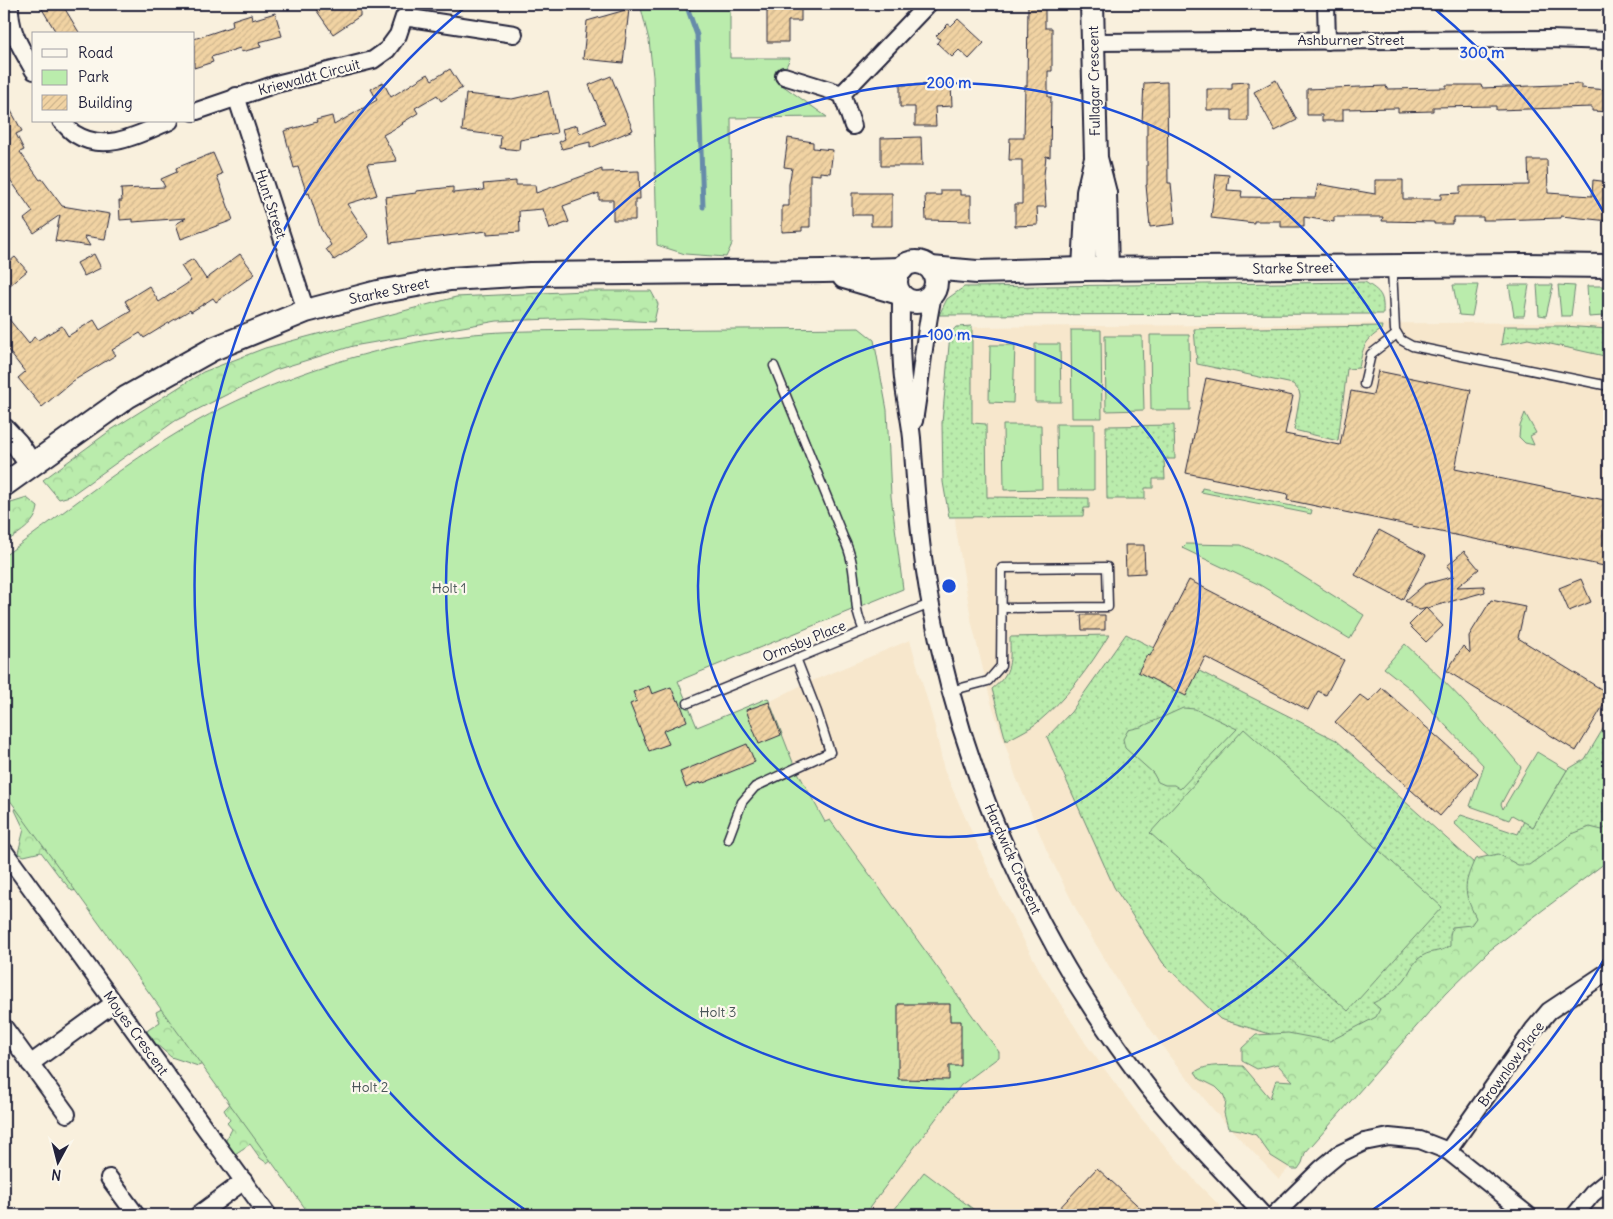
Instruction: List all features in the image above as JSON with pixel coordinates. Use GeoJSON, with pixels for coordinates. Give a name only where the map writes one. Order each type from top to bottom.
{"type":"FeatureCollection","features":[{"type":"Feature","properties":{"kind":"street"},"geometry":{"type":"LineString","coordinates":[[10,4],[9,18],[13,32],[32,67]]}},
{"type":"Feature","properties":{"kind":"street"},"geometry":{"type":"LineString","coordinates":[[842,94],[928,4]]}},
{"type":"Feature","properties":{"kind":"street","name":"Fullagar Crescent"},"geometry":{"type":"LineString","coordinates":[[1092,4],[1096,158],[1105,193],[1107,269]]}},
{"type":"Feature","properties":{"kind":"street"},"geometry":{"type":"LineString","coordinates":[[1326,4],[1326,40]]}},
{"type":"Feature","properties":{"kind":"street","name":"Kriewaldt Circuit"},"geometry":{"type":"LineString","coordinates":[[195,112],[236,96],[276,84],[374,60],[387,50],[398,35],[404,10],[514,34]]}},
{"type":"Feature","properties":{"kind":"street","name":"Ashburner Street"},"geometry":{"type":"LineString","coordinates":[[1093,42],[1550,39],[1609,41]]}},
{"type":"Feature","properties":{"kind":"street"},"geometry":{"type":"LineString","coordinates":[[784,76],[842,94]]}},
{"type":"Feature","properties":{"kind":"street"},"geometry":{"type":"LineString","coordinates":[[842,94],[854,126]]}},
{"type":"Feature","properties":{"kind":"street","name":"Hunt Street"},"geometry":{"type":"LineString","coordinates":[[236,96],[306,311]]}},
{"type":"Feature","properties":{"kind":"street"},"geometry":{"type":"LineString","coordinates":[[62,122],[76,134],[93,142],[112,143],[130,138],[168,122]]}},
{"type":"Feature","properties":{"kind":"street","name":"Fullagar Crescent"},"geometry":{"type":"LineString","coordinates":[[1084,270],[1088,192],[1096,158]]}},
{"type":"Feature","properties":{"kind":"street"},"geometry":{"type":"LineString","coordinates":[[918,262],[933,284],[926,300],[917,303],[908,301],[900,294],[896,283],[902,269],[911,263],[918,262]]}},
{"type":"Feature","properties":{"kind":"street","name":"Starke Street"},"geometry":{"type":"LineString","coordinates":[[933,284],[977,272],[1107,269],[1609,266]]}},
{"type":"Feature","properties":{"kind":"street","name":"Starke Street"},"geometry":{"type":"LineString","coordinates":[[4,484],[135,392],[213,349],[306,311],[378,292],[450,279],[530,274],[902,269]]}},
{"type":"Feature","properties":{"kind":"street","name":"Starke Street"},"geometry":{"type":"LineString","coordinates":[[824,271],[900,294]]}},
{"type":"Feature","properties":{"kind":"street","name":"Hardwick Crescent"},"geometry":{"type":"LineString","coordinates":[[912,436],[922,378],[933,284]]}},
{"type":"Feature","properties":{"kind":"street","name":"Hardwick Crescent"},"geometry":{"type":"LineString","coordinates":[[900,294],[903,377],[912,436],[920,534],[930,604],[950,691],[978,779],[999,833],[1024,890],[1091,1008],[1147,1086],[1179,1125],[1263,1215]]}},
{"type":"Feature","properties":{"kind":"street"},"geometry":{"type":"LineString","coordinates":[[4,430],[17,444],[31,465]]}},
{"type":"Feature","properties":{"kind":"street","name":"Moyes Crescent"},"geometry":{"type":"LineString","coordinates":[[4,851],[268,1215]]}},
{"type":"Feature","properties":{"kind":"street","name":"Brownlow Place"},"geometry":{"type":"LineString","coordinates":[[1448,1151],[1533,1030],[1549,1011],[1609,971]]}},
{"type":"Feature","properties":{"kind":"street"},"geometry":{"type":"LineString","coordinates":[[30,1064],[114,1003]]}},
{"type":"Feature","properties":{"kind":"street"},"geometry":{"type":"LineString","coordinates":[[4,1027],[67,1114]]}},
{"type":"Feature","properties":{"kind":"street"},"geometry":{"type":"LineString","coordinates":[[1274,1215],[1339,1154],[1364,1142],[1389,1137],[1420,1140],[1448,1151],[1528,1215]]}},
{"type":"Feature","properties":{"kind":"street"},"geometry":{"type":"LineString","coordinates":[[109,1178],[136,1215]]}},
{"type":"Feature","properties":{"kind":"street"},"geometry":{"type":"LineString","coordinates":[[1575,1215],[1592,1194],[1609,1180]]}},
{"type":"Feature","properties":{"kind":"street"},"geometry":{"type":"LineString","coordinates":[[198,1215],[244,1181]]}},
{"type":"Feature","properties":{"kind":"lane"},"geometry":{"type":"LineString","coordinates":[[1392,267],[1395,330],[1401,340],[1412,346],[1609,386]]}},
{"type":"Feature","properties":{"kind":"lane"},"geometry":{"type":"LineString","coordinates":[[1364,384],[1370,354],[1397,334]]}},
{"type":"Feature","properties":{"kind":"lane"},"geometry":{"type":"LineString","coordinates":[[774,366],[853,559],[858,611],[864,631]]}},
{"type":"Feature","properties":{"kind":"lane"},"geometry":{"type":"LineString","coordinates":[[950,691],[988,681],[1001,666],[1002,568],[1107,567],[1108,607],[1002,608]]}},
{"type":"Feature","properties":{"kind":"lane","name":"Ormsby Place"},"geometry":{"type":"LineString","coordinates":[[688,703],[930,604]]}},
{"type":"Feature","properties":{"kind":"lane"},"geometry":{"type":"LineString","coordinates":[[728,839],[742,802],[755,787],[830,752],[810,690],[796,658]]}},
{"type":"Feature","properties":{"kind":"shaded area"},"geometry":{"type":"Polygon","coordinates":[[[1559,322],[1609,325],[1609,854],[1482,949],[1279,1179],[1221,1119],[1170,1057],[1124,991],[1083,923],[1047,851],[1016,777],[991,702],[972,624],[956,529],[949,441],[961,339],[975,327],[1559,322]]]}},
{"type":"Feature","properties":{"kind":"shaded area"},"geometry":{"type":"Polygon","coordinates":[[[910,640],[935,727],[944,770],[1000,895],[1042,975],[1086,1044],[1140,1117],[1199,1185],[1229,1215],[864,1215],[961,1085],[999,1057],[999,1052],[831,821],[826,822],[794,765],[769,702],[800,686],[910,640]]]}},
{"type":"Feature","properties":{"kind":"green space"},"geometry":{"type":"Polygon","coordinates":[[[640,4],[730,4],[730,58],[790,58],[782,85],[827,117],[731,118],[732,244],[726,257],[685,254],[657,245],[653,76],[649,40],[640,4]]]}},
{"type":"Feature","properties":{"kind":"green space"},"geometry":{"type":"Polygon","coordinates":[[[1365,282],[1375,289],[1382,298],[1383,314],[939,315],[947,299],[964,287],[1365,282]]]}},
{"type":"Feature","properties":{"kind":"green space"},"geometry":{"type":"Polygon","coordinates":[[[1453,285],[1478,285],[1472,316],[1459,315],[1453,285]]]}},
{"type":"Feature","properties":{"kind":"green space"},"geometry":{"type":"Polygon","coordinates":[[[1509,285],[1529,285],[1524,316],[1514,316],[1509,285]]]}},
{"type":"Feature","properties":{"kind":"green space"},"geometry":{"type":"Polygon","coordinates":[[[1537,285],[1553,285],[1546,316],[1539,315],[1537,285]]]}},
{"type":"Feature","properties":{"kind":"green space"},"geometry":{"type":"Polygon","coordinates":[[[1558,285],[1575,286],[1571,316],[1561,316],[1558,285]]]}},
{"type":"Feature","properties":{"kind":"green space"},"geometry":{"type":"Polygon","coordinates":[[[1587,286],[1609,286],[1604,316],[1589,317],[1587,286]]]}},
{"type":"Feature","properties":{"kind":"green space"},"geometry":{"type":"Polygon","coordinates":[[[584,291],[651,291],[658,304],[654,322],[582,318],[497,321],[353,346],[275,370],[175,421],[70,496],[59,499],[43,480],[111,430],[203,372],[265,348],[456,297],[584,291]]]}},
{"type":"Feature","properties":{"kind":"green space"},"geometry":{"type":"Polygon","coordinates":[[[972,326],[972,423],[986,424],[987,497],[1089,498],[1089,508],[1084,508],[1083,516],[949,517],[943,482],[942,423],[950,334],[956,327],[972,326]]]}},
{"type":"Feature","properties":{"kind":"green space"},"geometry":{"type":"Polygon","coordinates":[[[1382,326],[1381,330],[1367,342],[1359,368],[1347,369],[1338,441],[1294,430],[1300,396],[1299,391],[1293,384],[1197,364],[1194,329],[1382,326]]]}},
{"type":"Feature","properties":{"kind":"green space"},"geometry":{"type":"Polygon","coordinates":[[[1504,326],[1563,326],[1609,329],[1609,357],[1528,339],[1501,345],[1504,326]]]}},
{"type":"Feature","properties":{"kind":"green space"},"geometry":{"type":"Polygon","coordinates":[[[859,328],[874,340],[887,410],[891,496],[903,589],[678,681],[697,727],[768,698],[794,765],[825,822],[830,820],[999,1052],[999,1057],[961,1085],[864,1215],[310,1215],[4,792],[4,556],[111,477],[195,422],[249,395],[298,375],[375,351],[451,336],[496,332],[859,328]]]}},
{"type":"Feature","properties":{"kind":"green space"},"geometry":{"type":"Polygon","coordinates":[[[1071,330],[1101,330],[1102,418],[1072,418],[1071,330]]]}},
{"type":"Feature","properties":{"kind":"green space"},"geometry":{"type":"Polygon","coordinates":[[[1150,335],[1189,335],[1190,410],[1151,410],[1150,335]]]}},
{"type":"Feature","properties":{"kind":"green space"},"geometry":{"type":"Polygon","coordinates":[[[1105,336],[1142,336],[1144,410],[1106,411],[1105,336]]]}},
{"type":"Feature","properties":{"kind":"green space"},"geometry":{"type":"Polygon","coordinates":[[[1035,344],[1060,344],[1061,402],[1035,402],[1035,344]]]}},
{"type":"Feature","properties":{"kind":"green space"},"geometry":{"type":"Polygon","coordinates":[[[990,345],[1015,345],[1013,403],[989,402],[990,345]]]}},
{"type":"Feature","properties":{"kind":"green space"},"geometry":{"type":"Polygon","coordinates":[[[1525,413],[1536,433],[1530,436],[1534,445],[1525,443],[1519,437],[1520,426],[1525,413]]]}},
{"type":"Feature","properties":{"kind":"green space"},"geometry":{"type":"Polygon","coordinates":[[[1056,424],[1094,424],[1094,490],[1057,490],[1056,424]]]}},
{"type":"Feature","properties":{"kind":"green space"},"geometry":{"type":"Polygon","coordinates":[[[1003,425],[1041,425],[1042,489],[1004,490],[1003,425]]]}},
{"type":"Feature","properties":{"kind":"green space"},"geometry":{"type":"Polygon","coordinates":[[[1174,425],[1175,459],[1164,459],[1165,479],[1153,479],[1153,488],[1145,488],[1145,499],[1107,499],[1106,426],[1174,425]]]}},
{"type":"Feature","properties":{"kind":"green space"},"geometry":{"type":"Polygon","coordinates":[[[1202,488],[1312,510],[1311,514],[1201,492],[1202,488]]]}},
{"type":"Feature","properties":{"kind":"green space"},"geometry":{"type":"Polygon","coordinates":[[[27,498],[38,507],[34,519],[4,543],[4,508],[11,503],[27,498]]]}},
{"type":"Feature","properties":{"kind":"green space"},"geometry":{"type":"Polygon","coordinates":[[[1186,544],[1241,545],[1285,565],[1364,615],[1350,639],[1260,585],[1182,548],[1186,544]]]}},
{"type":"Feature","properties":{"kind":"green space"},"geometry":{"type":"Polygon","coordinates":[[[1126,634],[1336,740],[1520,904],[1353,1080],[1270,1034],[1220,1019],[1163,963],[1114,887],[1047,737],[1071,712],[1126,634]]]}},
{"type":"Feature","properties":{"kind":"green space"},"geometry":{"type":"Polygon","coordinates":[[[1109,635],[1094,659],[1068,693],[1033,726],[1006,741],[992,689],[1004,677],[1009,666],[1010,637],[1109,635]]]}},
{"type":"Feature","properties":{"kind":"green space"},"geometry":{"type":"Polygon","coordinates":[[[1405,644],[1465,703],[1521,767],[1501,804],[1503,809],[1537,752],[1567,770],[1533,827],[1512,815],[1509,820],[1470,806],[1484,766],[1412,690],[1384,668],[1405,644]]]}},
{"type":"Feature","properties":{"kind":"green space"},"geometry":{"type":"Polygon","coordinates":[[[1183,708],[1195,709],[1237,729],[1180,789],[1174,785],[1165,785],[1158,782],[1153,773],[1125,748],[1123,739],[1128,730],[1141,727],[1183,708]]]}},
{"type":"Feature","properties":{"kind":"green space"},"geometry":{"type":"Polygon","coordinates":[[[1609,719],[1609,839],[1532,897],[1454,823],[1461,815],[1518,834],[1524,821],[1533,827],[1567,770],[1585,759],[1609,719]]]}},
{"type":"Feature","properties":{"kind":"green space"},"geometry":{"type":"Polygon","coordinates":[[[1244,729],[1442,907],[1348,1011],[1150,833],[1244,729]]]}},
{"type":"Feature","properties":{"kind":"green space"},"geometry":{"type":"Polygon","coordinates":[[[27,794],[91,888],[72,891],[41,852],[24,856],[18,853],[24,829],[15,810],[27,794]]]}},
{"type":"Feature","properties":{"kind":"green space"},"geometry":{"type":"Polygon","coordinates":[[[1609,825],[1609,860],[1490,950],[1445,994],[1305,1153],[1298,1169],[1292,1169],[1271,1156],[1256,1135],[1228,1128],[1224,1113],[1226,1101],[1223,1094],[1216,1087],[1200,1079],[1195,1072],[1212,1066],[1243,1066],[1270,1098],[1276,1080],[1293,1081],[1277,1064],[1257,1069],[1242,1061],[1242,1048],[1256,1035],[1288,1033],[1330,1041],[1376,1017],[1380,1009],[1373,1003],[1398,987],[1412,966],[1422,956],[1450,946],[1452,927],[1471,925],[1476,918],[1466,888],[1468,876],[1475,859],[1498,854],[1518,865],[1529,865],[1572,834],[1590,827],[1602,830],[1609,825]]]}},
{"type":"Feature","properties":{"kind":"green space"},"geometry":{"type":"Polygon","coordinates":[[[171,1004],[216,1059],[198,1066],[171,1057],[146,1033],[160,1022],[156,1012],[171,1004]]]}},
{"type":"Feature","properties":{"kind":"green space"},"geometry":{"type":"Polygon","coordinates":[[[244,1089],[292,1143],[267,1163],[260,1158],[250,1144],[235,1154],[225,1142],[232,1129],[227,1123],[230,1120],[224,1110],[244,1089]]]}},
{"type":"Feature","properties":{"kind":"green space"},"geometry":{"type":"Polygon","coordinates":[[[924,1172],[981,1215],[890,1215],[924,1172]]]}},
{"type":"Feature","properties":{"kind":"building"},"geometry":{"type":"Polygon","coordinates":[[[50,4],[62,4],[79,32],[56,32],[42,9],[50,4]]]}},
{"type":"Feature","properties":{"kind":"building"},"geometry":{"type":"Polygon","coordinates":[[[312,4],[360,4],[360,16],[333,34],[312,4]]]}},
{"type":"Feature","properties":{"kind":"building"},"geometry":{"type":"Polygon","coordinates":[[[767,4],[801,4],[801,21],[788,21],[788,42],[767,42],[767,4]]]}},
{"type":"Feature","properties":{"kind":"building"},"geometry":{"type":"Polygon","coordinates":[[[1028,4],[1045,4],[1045,28],[1052,28],[1052,71],[1048,71],[1048,97],[1051,97],[1050,157],[1046,156],[1044,175],[1046,207],[1037,207],[1038,225],[1015,226],[1015,204],[1022,204],[1022,160],[1009,160],[1010,138],[1024,138],[1028,4]]]}},
{"type":"Feature","properties":{"kind":"building"},"geometry":{"type":"Polygon","coordinates":[[[629,9],[623,63],[583,59],[587,21],[629,9]]]}},
{"type":"Feature","properties":{"kind":"building"},"geometry":{"type":"Polygon","coordinates":[[[275,13],[282,36],[259,42],[261,47],[241,52],[240,48],[211,57],[213,62],[195,68],[195,39],[233,26],[232,20],[251,14],[252,20],[275,13]]]}},
{"type":"Feature","properties":{"kind":"building"},"geometry":{"type":"Polygon","coordinates":[[[958,19],[984,43],[969,59],[959,50],[952,57],[937,43],[940,39],[936,36],[948,24],[951,26],[958,19]]]}},
{"type":"Feature","properties":{"kind":"building"},"geometry":{"type":"Polygon","coordinates":[[[450,69],[462,88],[441,101],[437,95],[415,108],[418,113],[383,135],[397,161],[367,164],[377,195],[347,204],[369,237],[334,260],[326,249],[331,245],[321,229],[298,167],[294,168],[284,131],[332,116],[334,125],[377,100],[371,89],[383,82],[391,97],[428,74],[432,80],[450,69]]]}},
{"type":"Feature","properties":{"kind":"building"},"geometry":{"type":"Polygon","coordinates":[[[611,76],[633,130],[590,148],[590,142],[562,149],[559,142],[565,139],[562,129],[577,125],[579,134],[605,123],[589,85],[611,76]]]}},
{"type":"Feature","properties":{"kind":"building"},"geometry":{"type":"Polygon","coordinates":[[[1276,80],[1297,120],[1275,131],[1254,92],[1276,80]]]}},
{"type":"Feature","properties":{"kind":"building"},"geometry":{"type":"Polygon","coordinates":[[[1167,82],[1168,183],[1171,183],[1175,224],[1150,227],[1146,185],[1147,122],[1142,122],[1144,83],[1167,82]]]}},
{"type":"Feature","properties":{"kind":"building"},"geometry":{"type":"Polygon","coordinates":[[[1248,82],[1248,121],[1232,121],[1232,110],[1207,110],[1207,89],[1232,89],[1232,83],[1248,82]]]}},
{"type":"Feature","properties":{"kind":"building"},"geometry":{"type":"Polygon","coordinates":[[[951,84],[952,106],[935,107],[936,126],[915,126],[915,107],[900,107],[900,85],[951,84]]]}},
{"type":"Feature","properties":{"kind":"building"},"geometry":{"type":"Polygon","coordinates":[[[1581,84],[1581,88],[1609,90],[1609,112],[1592,111],[1592,107],[1496,110],[1496,106],[1433,107],[1433,111],[1398,112],[1398,108],[1343,109],[1343,121],[1322,121],[1322,115],[1307,115],[1307,89],[1386,86],[1387,89],[1446,88],[1446,85],[1481,85],[1482,88],[1581,84]]]}},
{"type":"Feature","properties":{"kind":"building"},"geometry":{"type":"Polygon","coordinates":[[[548,91],[557,133],[520,140],[519,150],[500,148],[501,136],[462,131],[466,94],[512,99],[548,91]]]}},
{"type":"Feature","properties":{"kind":"building"},"geometry":{"type":"Polygon","coordinates":[[[4,98],[22,131],[16,134],[24,150],[20,152],[62,206],[110,214],[105,239],[84,236],[90,246],[55,241],[60,215],[34,233],[24,219],[33,212],[4,171],[4,98]]]}},
{"type":"Feature","properties":{"kind":"building"},"geometry":{"type":"Polygon","coordinates":[[[921,137],[922,166],[881,166],[881,138],[921,137]]]}},
{"type":"Feature","properties":{"kind":"building"},"geometry":{"type":"Polygon","coordinates":[[[788,138],[813,142],[813,148],[833,150],[830,173],[810,174],[810,227],[802,227],[802,231],[782,232],[782,206],[789,206],[789,184],[792,168],[784,167],[788,138]]]}},
{"type":"Feature","properties":{"kind":"building"},"geometry":{"type":"Polygon","coordinates":[[[213,153],[222,174],[217,176],[233,220],[181,239],[176,224],[186,218],[133,222],[133,219],[120,220],[119,201],[122,201],[121,189],[165,187],[161,179],[177,172],[176,168],[213,153]]]}},
{"type":"Feature","properties":{"kind":"building"},"geometry":{"type":"Polygon","coordinates":[[[1528,160],[1547,160],[1548,193],[1592,196],[1593,180],[1609,182],[1609,221],[1561,216],[1561,218],[1494,220],[1483,220],[1483,217],[1454,217],[1452,224],[1434,224],[1434,222],[1382,221],[1383,217],[1334,217],[1334,222],[1304,217],[1304,227],[1281,227],[1281,221],[1254,221],[1254,223],[1211,218],[1216,174],[1229,175],[1227,190],[1242,191],[1241,197],[1315,198],[1318,184],[1375,194],[1375,180],[1403,180],[1403,199],[1441,199],[1441,194],[1460,193],[1460,186],[1529,185],[1528,160]]]}},
{"type":"Feature","properties":{"kind":"building"},"geometry":{"type":"Polygon","coordinates":[[[602,169],[602,172],[639,171],[640,199],[635,199],[635,220],[613,220],[613,200],[599,200],[599,193],[563,206],[569,222],[550,229],[543,209],[519,211],[520,232],[487,234],[487,231],[390,243],[385,197],[453,187],[453,193],[484,190],[483,184],[516,181],[516,185],[535,185],[536,193],[602,169]]]}},
{"type":"Feature","properties":{"kind":"building"},"geometry":{"type":"Polygon","coordinates":[[[941,190],[960,190],[960,195],[971,195],[971,221],[926,220],[925,195],[941,195],[941,190]]]}},
{"type":"Feature","properties":{"kind":"building"},"geometry":{"type":"Polygon","coordinates":[[[852,193],[892,193],[892,226],[871,226],[871,215],[852,215],[852,193]]]}},
{"type":"Feature","properties":{"kind":"building"},"geometry":{"type":"Polygon","coordinates":[[[94,254],[101,268],[84,276],[77,263],[94,254]]]}},
{"type":"Feature","properties":{"kind":"building"},"geometry":{"type":"Polygon","coordinates":[[[240,254],[255,274],[216,302],[213,298],[144,338],[140,333],[112,350],[116,355],[73,381],[42,407],[18,378],[25,372],[4,345],[4,313],[29,344],[34,337],[38,340],[62,326],[68,336],[94,320],[100,330],[131,311],[125,301],[149,286],[159,302],[191,281],[181,266],[193,259],[206,279],[240,254]]]}},
{"type":"Feature","properties":{"kind":"building"},"geometry":{"type":"Polygon","coordinates":[[[15,257],[27,271],[4,290],[4,266],[15,257]]]}},
{"type":"Feature","properties":{"kind":"building"},"geometry":{"type":"Polygon","coordinates":[[[1378,371],[1471,390],[1455,469],[1609,501],[1609,567],[1287,500],[1288,494],[1186,473],[1206,378],[1293,396],[1285,434],[1340,445],[1351,391],[1373,395],[1378,371]]]}},
{"type":"Feature","properties":{"kind":"building"},"geometry":{"type":"Polygon","coordinates":[[[1379,530],[1426,555],[1402,600],[1355,575],[1379,530]]]}},
{"type":"Feature","properties":{"kind":"building"},"geometry":{"type":"Polygon","coordinates":[[[1125,545],[1144,545],[1145,573],[1126,574],[1125,545]]]}},
{"type":"Feature","properties":{"kind":"building"},"geometry":{"type":"Polygon","coordinates":[[[1464,551],[1479,569],[1457,587],[1484,586],[1485,592],[1420,610],[1410,606],[1411,604],[1405,601],[1425,584],[1455,576],[1447,566],[1464,551]]]}},
{"type":"Feature","properties":{"kind":"building"},"geometry":{"type":"Polygon","coordinates":[[[1581,579],[1591,602],[1569,611],[1559,588],[1581,579]]]}},
{"type":"Feature","properties":{"kind":"building"},"geometry":{"type":"Polygon","coordinates":[[[1189,580],[1344,660],[1326,695],[1318,691],[1308,710],[1205,657],[1186,696],[1138,672],[1147,655],[1150,656],[1189,580]]]}},
{"type":"Feature","properties":{"kind":"building"},"geometry":{"type":"Polygon","coordinates":[[[1491,600],[1525,607],[1518,638],[1609,694],[1576,751],[1447,671],[1463,646],[1470,653],[1469,636],[1491,600]]]}},
{"type":"Feature","properties":{"kind":"building"},"geometry":{"type":"Polygon","coordinates":[[[1426,608],[1443,626],[1426,642],[1409,625],[1426,608]]]}},
{"type":"Feature","properties":{"kind":"building"},"geometry":{"type":"Polygon","coordinates":[[[1081,615],[1105,615],[1105,630],[1082,630],[1081,615]]]}},
{"type":"Feature","properties":{"kind":"building"},"geometry":{"type":"Polygon","coordinates":[[[649,686],[652,694],[671,687],[677,701],[679,700],[687,721],[663,731],[669,744],[649,751],[630,704],[637,701],[633,692],[649,686]]]}},
{"type":"Feature","properties":{"kind":"building"},"geometry":{"type":"Polygon","coordinates":[[[1382,688],[1478,773],[1440,816],[1335,722],[1360,695],[1369,702],[1382,688]]]}},
{"type":"Feature","properties":{"kind":"building"},"geometry":{"type":"Polygon","coordinates":[[[769,702],[781,735],[759,744],[746,710],[769,702]]]}},
{"type":"Feature","properties":{"kind":"building"},"geometry":{"type":"Polygon","coordinates":[[[747,744],[755,762],[701,784],[700,782],[686,788],[680,772],[747,744]]]}},
{"type":"Feature","properties":{"kind":"building"},"geometry":{"type":"Polygon","coordinates":[[[898,1004],[950,1004],[950,1021],[961,1021],[961,1066],[949,1066],[949,1080],[898,1079],[898,1004]]]}},
{"type":"Feature","properties":{"kind":"building"},"geometry":{"type":"Polygon","coordinates":[[[1097,1168],[1148,1215],[1053,1215],[1097,1168]]]}},
{"type":"Feature","properties":{"kind":"waterway"},"geometry":{"type":"LineString","coordinates":[[686,4],[697,35],[703,207]]}},
{"type":"Feature","properties":{"kind":"park label","name":"Holt 1"},"geometry":{"type":"Point","coordinates":[449,588]}},
{"type":"Feature","properties":{"kind":"park label","name":"Holt 3"},"geometry":{"type":"Point","coordinates":[718,1012]}},
{"type":"Feature","properties":{"kind":"park label","name":"Holt 2"},"geometry":{"type":"Point","coordinates":[370,1087]}}]}
